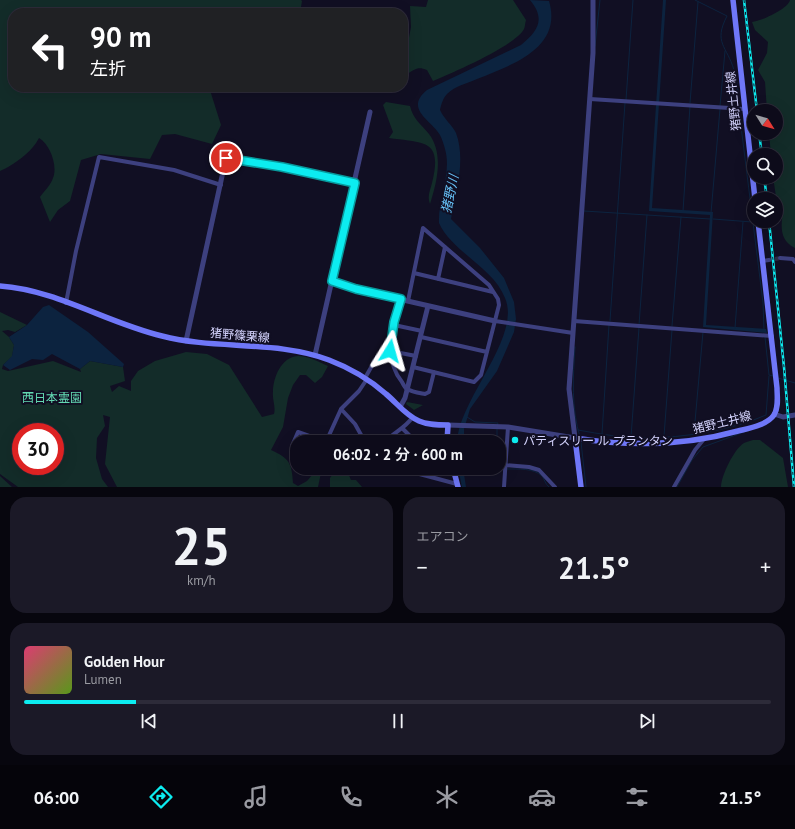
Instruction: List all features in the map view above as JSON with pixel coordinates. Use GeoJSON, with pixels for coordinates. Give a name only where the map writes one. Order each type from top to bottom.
{"type":"FeatureCollection","features":[{"type":"Feature","properties":{"kind":"main road","name":"猪野土井線"},"geometry":{"type":"LineString","coordinates":[[733,0],[754,192]]}},
{"type":"Feature","properties":{"kind":"main road"},"geometry":{"type":"LineString","coordinates":[[759,228],[772,336],[777,402],[774,414]]}},
{"type":"Feature","properties":{"kind":"main road","name":"猪野篠栗線"},"geometry":{"type":"LineString","coordinates":[[0,286],[28,290],[147,332],[186,341],[288,350],[315,355],[366,378],[412,418],[428,424],[448,425]]}},
{"type":"Feature","properties":{"kind":"main road","name":"猪野土井線"},"geometry":{"type":"LineString","coordinates":[[575,438],[633,444],[704,439],[761,424],[774,414]]}},
{"type":"Feature","properties":{"kind":"main road"},"geometry":{"type":"LineString","coordinates":[[447,435],[448,425]]}},
{"type":"Feature","properties":{"kind":"main road"},"geometry":{"type":"LineString","coordinates":[[575,438],[581,487]]}},
{"type":"Feature","properties":{"kind":"main road"},"geometry":{"type":"LineString","coordinates":[[455,475],[458,486]]}},
{"type":"Feature","properties":{"kind":"street"},"geometry":{"type":"LineString","coordinates":[[448,425],[508,427],[575,438],[569,389],[590,99],[595,20],[594,0]]}},
{"type":"Feature","properties":{"kind":"street"},"geometry":{"type":"LineString","coordinates":[[590,99],[745,110]]}},
{"type":"Feature","properties":{"kind":"street"},"geometry":{"type":"LineString","coordinates":[[315,355],[370,112]]}},
{"type":"Feature","properties":{"kind":"street"},"geometry":{"type":"LineString","coordinates":[[66,303],[76,251],[99,157],[174,170],[221,185]]}},
{"type":"Feature","properties":{"kind":"street"},"geometry":{"type":"LineString","coordinates":[[186,341],[226,158],[282,167],[355,183]]}},
{"type":"Feature","properties":{"kind":"street"},"geometry":{"type":"LineString","coordinates":[[408,300],[423,228],[446,247],[494,292],[498,299],[499,305],[498,322],[487,352],[482,375],[477,381],[474,382],[413,367]]}},
{"type":"Feature","properties":{"kind":"street"},"geometry":{"type":"LineString","coordinates":[[438,279],[446,247]]}},
{"type":"Feature","properties":{"kind":"street"},"geometry":{"type":"LineString","coordinates":[[780,258],[793,259],[795,262]]}},
{"type":"Feature","properties":{"kind":"street"},"geometry":{"type":"LineString","coordinates":[[762,261],[769,260]]}},
{"type":"Feature","properties":{"kind":"street"},"geometry":{"type":"LineString","coordinates":[[414,273],[494,292]]}},
{"type":"Feature","properties":{"kind":"street"},"geometry":{"type":"LineString","coordinates":[[332,281],[356,289],[498,322],[573,333]]}},
{"type":"Feature","properties":{"kind":"street"},"geometry":{"type":"LineString","coordinates":[[401,299],[394,324],[390,351],[391,362],[396,375],[408,390],[425,394],[429,392],[434,372]]}},
{"type":"Feature","properties":{"kind":"street"},"geometry":{"type":"LineString","coordinates":[[400,407],[408,390],[428,306]]}},
{"type":"Feature","properties":{"kind":"street"},"geometry":{"type":"LineString","coordinates":[[574,321],[772,336]]}},
{"type":"Feature","properties":{"kind":"street"},"geometry":{"type":"LineString","coordinates":[[394,324],[421,334],[487,352]]}},
{"type":"Feature","properties":{"kind":"street"},"geometry":{"type":"LineString","coordinates":[[390,351],[416,356]]}},
{"type":"Feature","properties":{"kind":"street"},"geometry":{"type":"LineString","coordinates":[[329,435],[341,409],[359,391],[377,357]]}},
{"type":"Feature","properties":{"kind":"street"},"geometry":{"type":"LineString","coordinates":[[341,409],[355,424],[361,435]]}},
{"type":"Feature","properties":{"kind":"street"},"geometry":{"type":"LineString","coordinates":[[774,414],[783,417],[795,415]]}},
{"type":"Feature","properties":{"kind":"street"},"geometry":{"type":"LineString","coordinates":[[395,435],[403,429],[412,418]]}},
{"type":"Feature","properties":{"kind":"street"},"geometry":{"type":"LineString","coordinates":[[508,427],[506,465],[528,467],[539,470],[555,487]]}},
{"type":"Feature","properties":{"kind":"street"},"geometry":{"type":"LineString","coordinates":[[403,429],[409,435]]}},
{"type":"Feature","properties":{"kind":"street"},"geometry":{"type":"LineString","coordinates":[[297,435],[298,432],[306,435]]}},
{"type":"Feature","properties":{"kind":"street"},"geometry":{"type":"LineString","coordinates":[[674,487],[695,450],[704,439]]}},
{"type":"Feature","properties":{"kind":"street"},"geometry":{"type":"LineString","coordinates":[[421,475],[458,486]]}},
{"type":"Feature","properties":{"kind":"street"},"geometry":{"type":"LineString","coordinates":[[504,487],[505,475]]}},
{"type":"Feature","properties":{"kind":"green space"},"geometry":{"type":"Polygon","coordinates":[[[0,0],[302,1],[301,8],[8,8],[8,92],[211,92],[221,125],[212,144],[175,134],[162,135],[150,159],[101,154],[81,160],[70,201],[58,210],[50,222],[40,197],[52,181],[54,173],[54,162],[47,145],[39,138],[22,158],[0,171],[0,0]]]}},
{"type":"Feature","properties":{"kind":"green space"},"geometry":{"type":"Polygon","coordinates":[[[428,0],[513,0],[526,20],[524,28],[518,36],[509,43],[468,66],[433,81],[427,70],[421,68],[408,73],[408,43],[411,27],[410,6],[426,7],[428,0]]]}},
{"type":"Feature","properties":{"kind":"green space"},"geometry":{"type":"Polygon","coordinates":[[[790,0],[795,0],[795,248],[786,241],[782,232],[783,192],[775,192],[774,184],[783,184],[783,148],[770,148],[770,140],[783,140],[783,104],[767,104],[765,82],[758,70],[767,53],[768,42],[755,30],[752,22],[774,14],[785,7],[790,0]]]}},
{"type":"Feature","properties":{"kind":"green space"},"geometry":{"type":"Polygon","coordinates":[[[386,102],[410,106],[415,118],[434,142],[438,159],[438,168],[430,204],[429,196],[435,169],[435,158],[432,151],[428,146],[421,143],[389,138],[393,132],[383,105],[386,102]]]}},
{"type":"Feature","properties":{"kind":"green space","name":"西日本霊園"},"geometry":{"type":"Polygon","coordinates":[[[0,312],[27,325],[15,332],[8,330],[2,331],[9,337],[14,345],[12,357],[3,365],[2,369],[8,371],[53,361],[81,372],[80,369],[90,361],[123,367],[125,381],[110,386],[112,392],[119,386],[131,391],[131,381],[138,371],[155,361],[186,352],[207,354],[229,365],[262,417],[274,414],[273,386],[279,369],[287,360],[292,357],[302,356],[328,366],[322,377],[315,383],[306,375],[300,375],[293,385],[288,398],[283,427],[271,450],[282,456],[288,462],[290,466],[290,475],[292,475],[293,483],[298,486],[307,481],[312,475],[321,475],[318,487],[117,487],[105,464],[110,417],[103,415],[105,426],[97,438],[96,458],[102,479],[108,487],[18,487],[0,474],[0,312]]]}},
{"type":"Feature","properties":{"kind":"green space"},"geometry":{"type":"Polygon","coordinates":[[[407,402],[423,405],[414,410],[406,404],[407,402]]]}},
{"type":"Feature","properties":{"kind":"green space"},"geometry":{"type":"Polygon","coordinates":[[[753,440],[760,440],[783,458],[788,487],[721,487],[723,476],[736,451],[744,443],[753,440]]]}},
{"type":"Feature","properties":{"kind":"green space"},"geometry":{"type":"Polygon","coordinates":[[[332,475],[349,475],[351,480],[356,480],[362,487],[330,487],[330,478],[332,475]]]}},
{"type":"Feature","properties":{"kind":"green space"},"geometry":{"type":"Polygon","coordinates":[[[0,476],[12,487],[0,487],[0,476]]]}},
{"type":"Feature","properties":{"kind":"water","name":"猪野川"},"geometry":{"type":"Polygon","coordinates":[[[530,0],[549,1],[551,17],[549,31],[542,43],[519,61],[454,89],[444,97],[440,110],[456,133],[459,143],[459,176],[451,219],[480,248],[504,278],[514,302],[516,319],[514,332],[497,371],[470,409],[464,429],[464,435],[458,435],[460,425],[468,407],[498,349],[505,331],[508,314],[505,298],[499,287],[482,268],[453,243],[439,223],[440,205],[446,177],[447,158],[445,147],[440,135],[422,114],[418,103],[427,90],[521,45],[536,30],[539,19],[535,7],[530,0]]]}},
{"type":"Feature","properties":{"kind":"water"},"geometry":{"type":"Polygon","coordinates":[[[663,0],[666,0],[652,208],[713,212],[706,325],[766,329],[767,333],[703,327],[710,215],[649,211],[663,0]]]}},
{"type":"Feature","properties":{"kind":"water"},"geometry":{"type":"Polygon","coordinates":[[[49,305],[88,332],[124,364],[123,367],[90,361],[80,369],[52,354],[43,360],[32,359],[10,370],[3,365],[12,356],[14,345],[9,337],[27,325],[43,307],[49,305]]]}},
{"type":"Feature","properties":{"kind":"water"},"geometry":{"type":"Polygon","coordinates":[[[459,475],[464,475],[466,487],[462,487],[459,475]]]}},
{"type":"Feature","properties":{"kind":"waterway"},"geometry":{"type":"LineString","coordinates":[[595,46],[600,0]]}},
{"type":"Feature","properties":{"kind":"waterway"},"geometry":{"type":"LineString","coordinates":[[626,100],[633,0]]}},
{"type":"Feature","properties":{"kind":"waterway"},"geometry":{"type":"LineString","coordinates":[[695,0],[727,16],[721,32],[721,39],[735,75],[738,88],[739,107]]}},
{"type":"Feature","properties":{"kind":"waterway"},"geometry":{"type":"LineString","coordinates":[[690,103],[698,2]]}},
{"type":"Feature","properties":{"kind":"waterway"},"geometry":{"type":"LineString","coordinates":[[720,106],[725,51]]}},
{"type":"Feature","properties":{"kind":"waterway"},"geometry":{"type":"LineString","coordinates":[[610,321],[625,103]]}},
{"type":"Feature","properties":{"kind":"waterway"},"geometry":{"type":"LineString","coordinates":[[683,211],[690,106]]}},
{"type":"Feature","properties":{"kind":"waterway"},"geometry":{"type":"LineString","coordinates":[[711,213],[720,109]]}},
{"type":"Feature","properties":{"kind":"waterway"},"geometry":{"type":"LineString","coordinates":[[739,110],[763,303],[764,330]]}},
{"type":"Feature","properties":{"kind":"waterway"},"geometry":{"type":"LineString","coordinates":[[584,211],[710,219]]}},
{"type":"Feature","properties":{"kind":"waterway"},"geometry":{"type":"LineString","coordinates":[[639,325],[647,215]]}},
{"type":"Feature","properties":{"kind":"waterway"},"geometry":{"type":"LineString","coordinates":[[672,326],[681,217]]}},
{"type":"Feature","properties":{"kind":"waterway"},"geometry":{"type":"LineString","coordinates":[[713,219],[747,222]]}},
{"type":"Feature","properties":{"kind":"waterway"},"geometry":{"type":"LineString","coordinates":[[735,328],[743,222]]}},
{"type":"Feature","properties":{"kind":"waterway"},"geometry":{"type":"LineString","coordinates":[[602,434],[609,325]]}},
{"type":"Feature","properties":{"kind":"waterway"},"geometry":{"type":"LineString","coordinates":[[631,437],[639,328]]}},
{"type":"Feature","properties":{"kind":"waterway"},"geometry":{"type":"LineString","coordinates":[[664,436],[672,330]]}},
{"type":"Feature","properties":{"kind":"waterway"},"geometry":{"type":"LineString","coordinates":[[694,433],[703,332]]}},
{"type":"Feature","properties":{"kind":"waterway"},"geometry":{"type":"LineString","coordinates":[[765,337],[769,375],[773,376]]}},
{"type":"Feature","properties":{"kind":"waterway"},"geometry":{"type":"LineString","coordinates":[[575,347],[573,381],[574,404],[580,437]]}},
{"type":"Feature","properties":{"kind":"waterway"},"geometry":{"type":"LineString","coordinates":[[578,430],[620,437],[660,438],[691,435],[738,425],[766,415],[769,376]]}},
{"type":"Feature","properties":{"kind":"waterway"},"geometry":{"type":"LineString","coordinates":[[778,378],[795,383]]}},
{"type":"Feature","properties":{"kind":"waterway"},"geometry":{"type":"LineString","coordinates":[[467,417],[475,422],[498,423],[497,426]]}},
{"type":"Feature","properties":{"kind":"waterway"},"geometry":{"type":"LineString","coordinates":[[497,429],[497,435]]}},
{"type":"Feature","properties":{"kind":"waterway"},"geometry":{"type":"LineString","coordinates":[[677,487],[692,460],[703,447],[747,431]]}},
{"type":"Feature","properties":{"kind":"waterway"},"geometry":{"type":"LineString","coordinates":[[581,442],[586,487]]}},
{"type":"Feature","properties":{"kind":"waterway"},"geometry":{"type":"LineString","coordinates":[[507,469],[526,470],[539,473],[549,487]]}},
{"type":"Feature","properties":{"kind":"tunnel"},"geometry":{"type":"LineString","coordinates":[[769,260],[780,258]]}},
{"type":"Feature","properties":{"kind":"railway"},"geometry":{"type":"LineString","coordinates":[[744,0],[756,104]]}},
{"type":"Feature","properties":{"kind":"railway"},"geometry":{"type":"LineString","coordinates":[[760,140],[761,148]]}},
{"type":"Feature","properties":{"kind":"railway"},"geometry":{"type":"LineString","coordinates":[[765,184],[766,192]]}},
{"type":"Feature","properties":{"kind":"railway"},"geometry":{"type":"LineString","coordinates":[[770,228],[784,367],[794,487]]}},
{"type":"Feature","properties":{"kind":"place","name":"パティスリー ル プランタン"},"geometry":{"type":"Point","coordinates":[515,440]}},
{"type":"Feature","properties":{"kind":"route"},"geometry":{"type":"LineString","coordinates":[[226,158],[282,167],[355,183],[332,281],[356,289],[401,299],[394,322],[390,351]]}}]}
